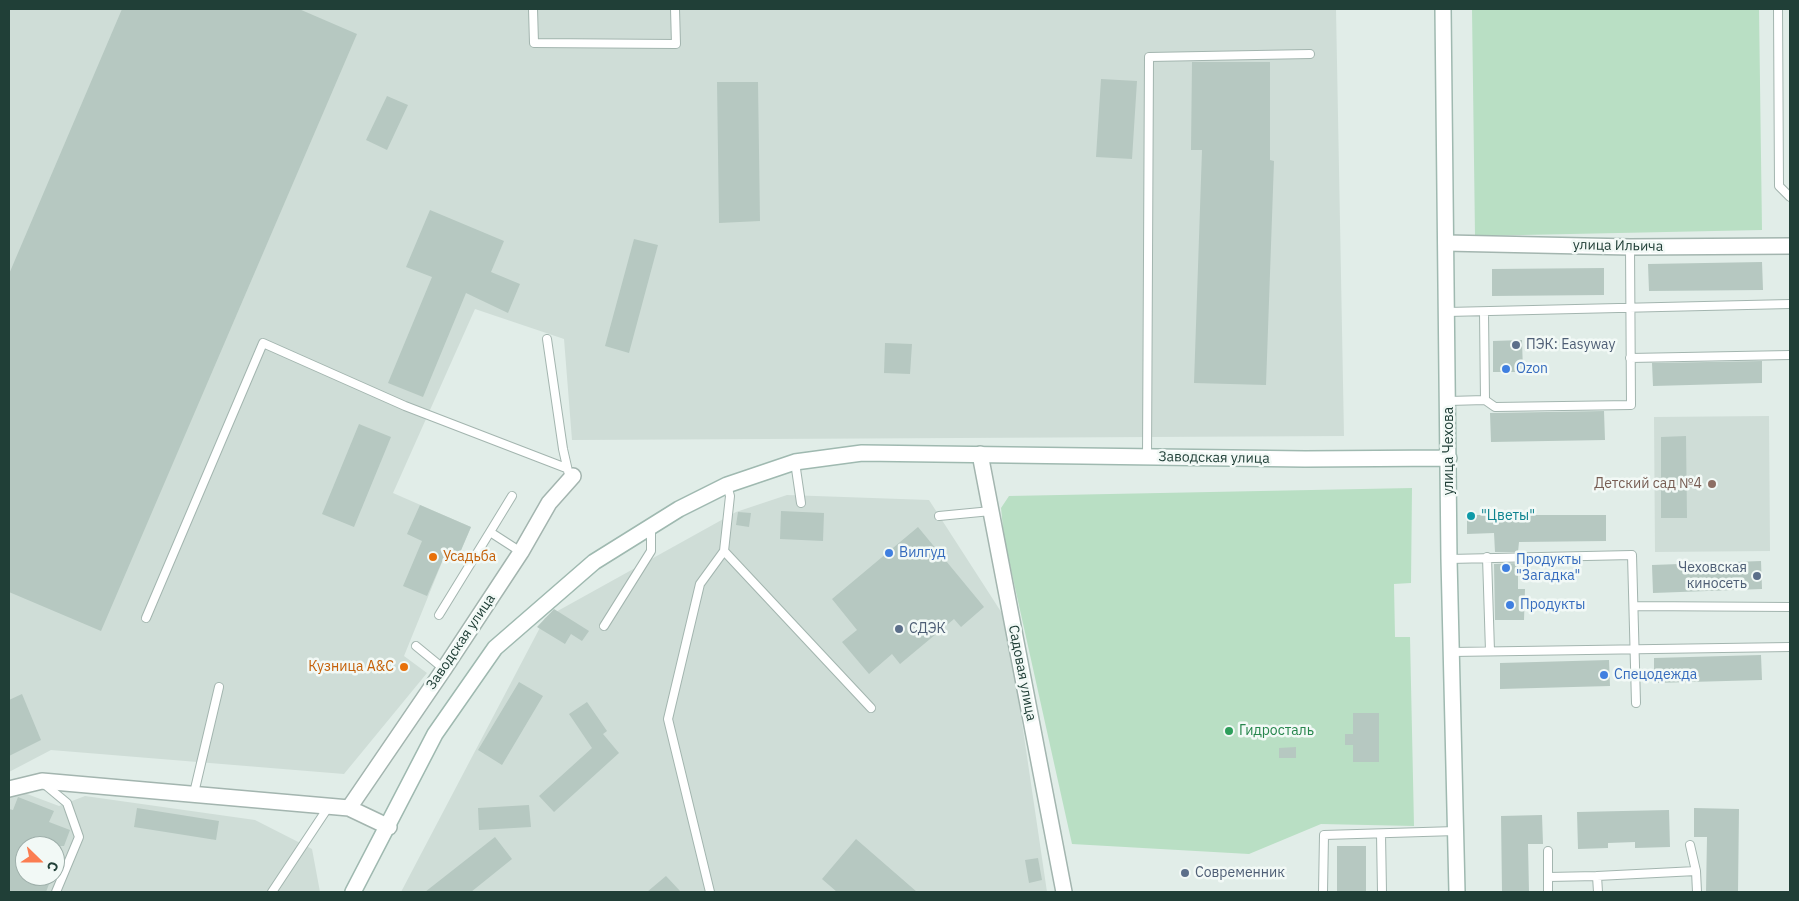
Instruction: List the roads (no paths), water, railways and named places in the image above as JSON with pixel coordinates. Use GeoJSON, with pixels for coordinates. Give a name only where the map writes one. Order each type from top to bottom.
{"type":"FeatureCollection","features":[{"type":"Feature","properties":{"kind":"street","name":"улица Чехова"},"geometry":{"type":"LineString","coordinates":[[1443,9],[1450,559],[1457,892]]}},
{"type":"Feature","properties":{"kind":"street","name":"улица Ильича"},"geometry":{"type":"LineString","coordinates":[[1446,243],[1630,247],[1790,246]]}},
{"type":"Feature","properties":{"kind":"street","name":"Заводская улица"},"geometry":{"type":"LineString","coordinates":[[353,892],[389,827],[435,734],[495,648],[594,562],[651,527],[726,485],[794,462],[862,453],[1147,457],[1449,458]]}},
{"type":"Feature","properties":{"kind":"street","name":"Садовая улица"},"geometry":{"type":"LineString","coordinates":[[980,454],[995,517],[1064,892]]}},
{"type":"Feature","properties":{"kind":"street","name":"Заводская улица"},"geometry":{"type":"LineString","coordinates":[[349,808],[521,552],[549,503],[570,472]]}},
{"type":"Feature","properties":{"kind":"street"},"geometry":{"type":"LineString","coordinates":[[9,789],[42,781],[349,808],[389,827]]}},
{"type":"Feature","properties":{"kind":"lane"},"geometry":{"type":"LineString","coordinates":[[533,9],[534,42],[676,44],[675,9]]}},
{"type":"Feature","properties":{"kind":"lane"},"geometry":{"type":"LineString","coordinates":[[1778,9],[1779,186],[1790,197]]}},
{"type":"Feature","properties":{"kind":"lane"},"geometry":{"type":"LineString","coordinates":[[1147,457],[1149,57],[1310,54]]}},
{"type":"Feature","properties":{"kind":"lane"},"geometry":{"type":"LineString","coordinates":[[1449,401],[1485,400],[1495,406],[1631,405],[1630,247]]}},
{"type":"Feature","properties":{"kind":"lane"},"geometry":{"type":"LineString","coordinates":[[1447,312],[1790,304]]}},
{"type":"Feature","properties":{"kind":"lane"},"geometry":{"type":"LineString","coordinates":[[1484,312],[1485,400]]}},
{"type":"Feature","properties":{"kind":"lane"},"geometry":{"type":"LineString","coordinates":[[547,339],[570,472]]}},
{"type":"Feature","properties":{"kind":"lane"},"geometry":{"type":"LineString","coordinates":[[146,618],[263,343],[405,406],[570,472]]}},
{"type":"Feature","properties":{"kind":"lane"},"geometry":{"type":"LineString","coordinates":[[1630,358],[1790,354]]}},
{"type":"Feature","properties":{"kind":"lane"},"geometry":{"type":"LineString","coordinates":[[794,462],[801,503]]}},
{"type":"Feature","properties":{"kind":"lane"},"geometry":{"type":"LineString","coordinates":[[710,892],[668,719],[700,584],[724,551],[730,496],[726,485]]}},
{"type":"Feature","properties":{"kind":"lane"},"geometry":{"type":"LineString","coordinates":[[439,615],[512,496]]}},
{"type":"Feature","properties":{"kind":"lane"},"geometry":{"type":"LineString","coordinates":[[939,516],[995,517]]}},
{"type":"Feature","properties":{"kind":"lane"},"geometry":{"type":"LineString","coordinates":[[604,626],[651,552],[651,527]]}},
{"type":"Feature","properties":{"kind":"lane"},"geometry":{"type":"LineString","coordinates":[[490,532],[521,552]]}},
{"type":"Feature","properties":{"kind":"lane"},"geometry":{"type":"LineString","coordinates":[[724,551],[871,708]]}},
{"type":"Feature","properties":{"kind":"lane"},"geometry":{"type":"LineString","coordinates":[[1450,559],[1632,555],[1636,703]]}},
{"type":"Feature","properties":{"kind":"lane"},"geometry":{"type":"LineString","coordinates":[[1487,557],[1490,651]]}},
{"type":"Feature","properties":{"kind":"lane"},"geometry":{"type":"LineString","coordinates":[[1634,606],[1790,607]]}},
{"type":"Feature","properties":{"kind":"lane"},"geometry":{"type":"LineString","coordinates":[[416,646],[444,669]]}},
{"type":"Feature","properties":{"kind":"lane"},"geometry":{"type":"LineString","coordinates":[[1452,652],[1790,647]]}},
{"type":"Feature","properties":{"kind":"lane"},"geometry":{"type":"LineString","coordinates":[[194,793],[219,687]]}},
{"type":"Feature","properties":{"kind":"lane"},"geometry":{"type":"LineString","coordinates":[[42,781],[67,803],[79,838],[56,892]]}},
{"type":"Feature","properties":{"kind":"lane"},"geometry":{"type":"LineString","coordinates":[[271,892],[329,806]]}},
{"type":"Feature","properties":{"kind":"lane"},"geometry":{"type":"LineString","coordinates":[[1323,892],[1324,835],[1456,831]]}},
{"type":"Feature","properties":{"kind":"lane"},"geometry":{"type":"LineString","coordinates":[[1381,834],[1382,892]]}},
{"type":"Feature","properties":{"kind":"lane"},"geometry":{"type":"LineString","coordinates":[[1690,845],[1696,871],[1698,892]]}},
{"type":"Feature","properties":{"kind":"lane"},"geometry":{"type":"LineString","coordinates":[[1548,851],[1548,892]]}},
{"type":"Feature","properties":{"kind":"lane"},"geometry":{"type":"LineString","coordinates":[[1548,877],[1696,871]]}},
{"type":"Feature","properties":{"kind":"lane"},"geometry":{"type":"LineString","coordinates":[[1597,876],[1598,892]]}},
{"type":"Feature","properties":{"kind":"place","name":"ПЭК: Easyway"},"geometry":{"type":"Point","coordinates":[1516,345]}},
{"type":"Feature","properties":{"kind":"place","name":"Ozon"},"geometry":{"type":"Point","coordinates":[1506,369]}},
{"type":"Feature","properties":{"kind":"place","name":"Детский сад №4"},"geometry":{"type":"Point","coordinates":[1712,484]}},
{"type":"Feature","properties":{"kind":"place","name":"\"Цветы\""},"geometry":{"type":"Point","coordinates":[1471,516]}},
{"type":"Feature","properties":{"kind":"place","name":"Вилгуд"},"geometry":{"type":"Point","coordinates":[889,553]}},
{"type":"Feature","properties":{"kind":"place","name":"Усадьба"},"geometry":{"type":"Point","coordinates":[433,557]}},
{"type":"Feature","properties":{"kind":"place","name":"Продукты \"Загадка\""},"geometry":{"type":"Point","coordinates":[1506,568]}},
{"type":"Feature","properties":{"kind":"place","name":"Чеховская киносеть"},"geometry":{"type":"Point","coordinates":[1757,576]}},
{"type":"Feature","properties":{"kind":"place","name":"Продукты"},"geometry":{"type":"Point","coordinates":[1510,605]}},
{"type":"Feature","properties":{"kind":"place","name":"СДЭК"},"geometry":{"type":"Point","coordinates":[899,629]}},
{"type":"Feature","properties":{"kind":"place","name":"Кузница А&С"},"geometry":{"type":"Point","coordinates":[404,667]}},
{"type":"Feature","properties":{"kind":"place","name":"Спецодежда"},"geometry":{"type":"Point","coordinates":[1604,675]}},
{"type":"Feature","properties":{"kind":"place","name":"Гидросталь"},"geometry":{"type":"Point","coordinates":[1229,731]}},
{"type":"Feature","properties":{"kind":"place","name":"Современник"},"geometry":{"type":"Point","coordinates":[1185,873]}}]}
